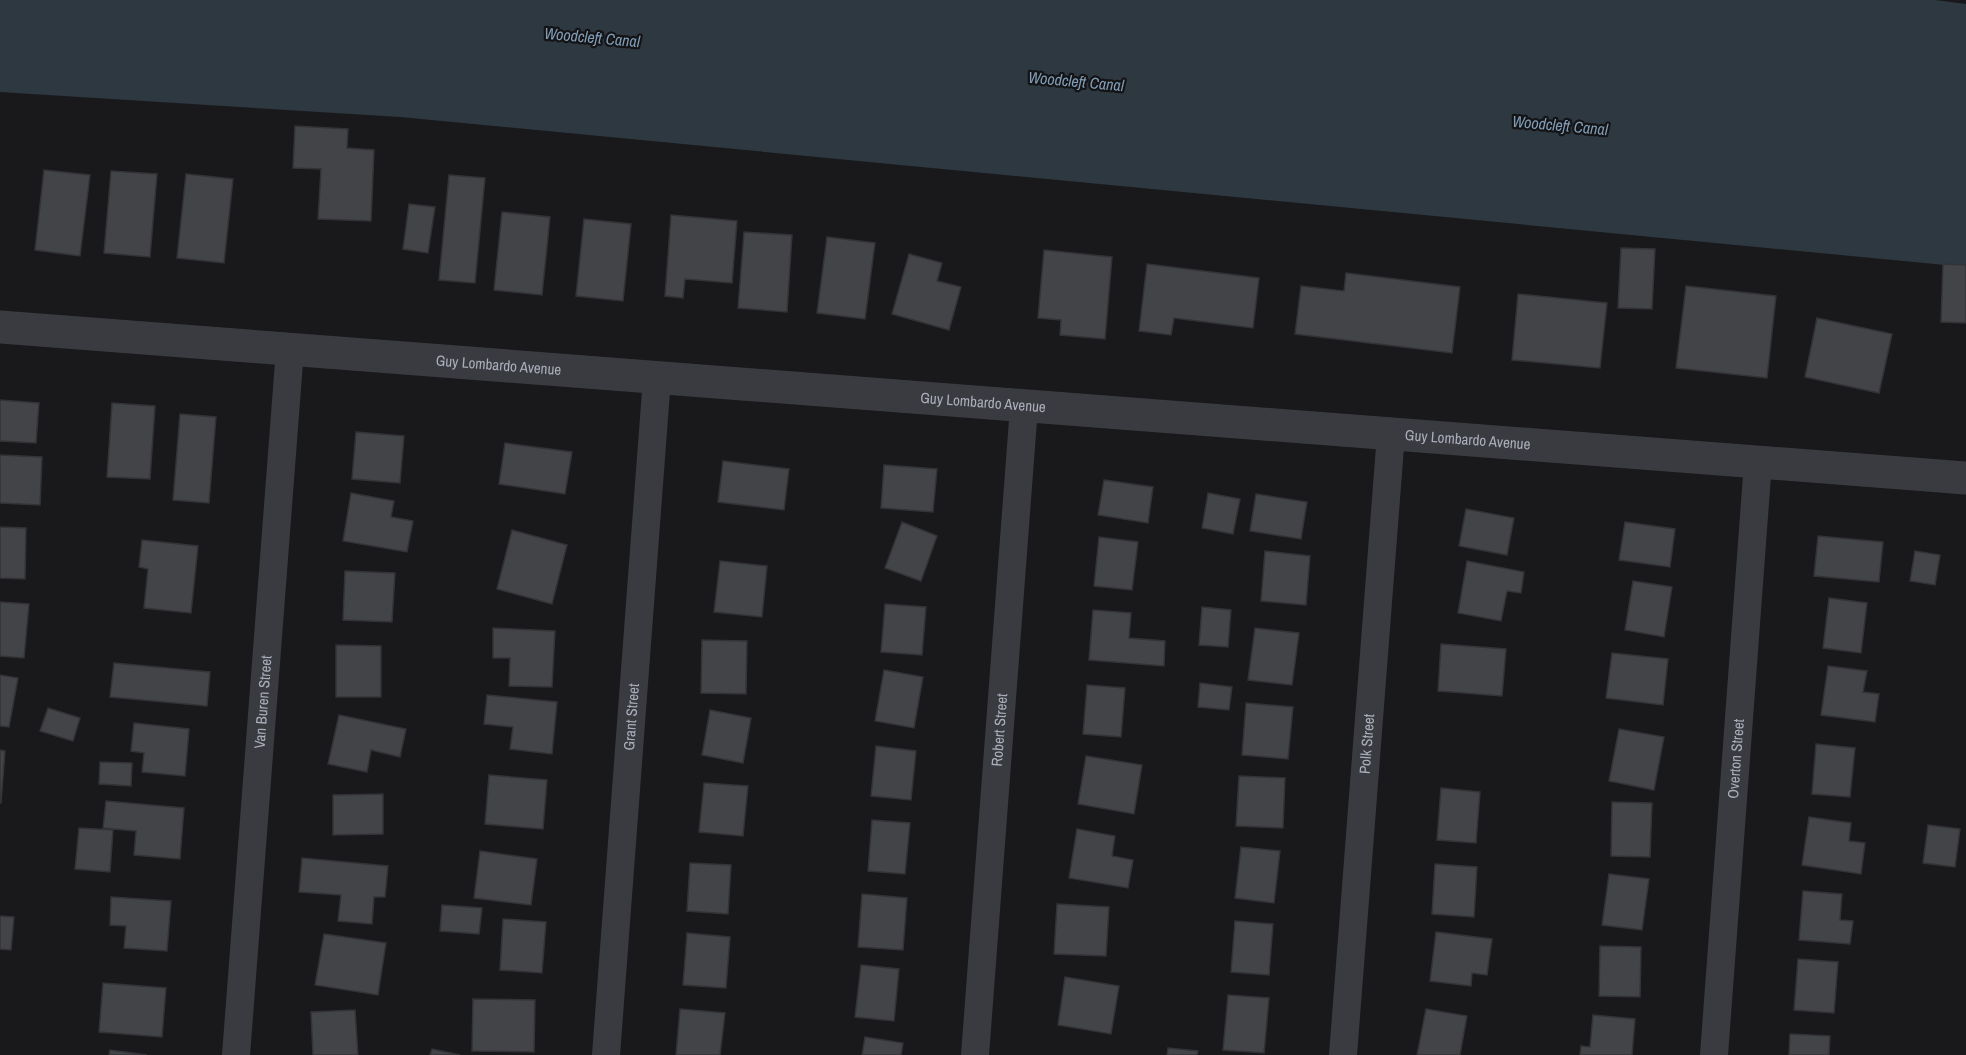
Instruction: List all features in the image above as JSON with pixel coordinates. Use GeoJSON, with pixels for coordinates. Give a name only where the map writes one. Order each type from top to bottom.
{"type":"FeatureCollection","features":[{"type":"Feature","properties":{"kind":"street","name":"Guy Lombardo Avenue"},"geometry":{"type":"LineString","coordinates":[[0,327],[1966,478]]}},
{"type":"Feature","properties":{"kind":"street","name":"Van Buren Street"},"geometry":{"type":"LineString","coordinates":[[236,1055],[290,349]]}},
{"type":"Feature","properties":{"kind":"street","name":"Grant Street"},"geometry":{"type":"LineString","coordinates":[[606,1055],[657,378]]}},
{"type":"Feature","properties":{"kind":"street","name":"Robert Street"},"geometry":{"type":"LineString","coordinates":[[975,1055],[1024,407]]}},
{"type":"Feature","properties":{"kind":"street","name":"Polk Street"},"geometry":{"type":"LineString","coordinates":[[1343,1055],[1391,434]]}},
{"type":"Feature","properties":{"kind":"street","name":"Overton Street"},"geometry":{"type":"LineString","coordinates":[[1714,1055],[1758,462]]}},
{"type":"Feature","properties":{"kind":"water","name":"Woodcleft Canal"},"geometry":{"type":"Polygon","coordinates":[[[0,0],[1935,0],[1966,4],[1966,267],[400,117],[0,92],[0,0]]]}},
{"type":"Feature","properties":{"kind":"building"},"geometry":{"type":"Polygon","coordinates":[[[295,126],[348,129],[347,148],[374,150],[371,221],[318,219],[321,169],[293,168],[295,126]]]}},
{"type":"Feature","properties":{"kind":"building"},"geometry":{"type":"Polygon","coordinates":[[[44,170],[90,175],[80,256],[35,250],[44,170]]]}},
{"type":"Feature","properties":{"kind":"building"},"geometry":{"type":"Polygon","coordinates":[[[111,171],[157,174],[150,257],[104,253],[111,171]]]}},
{"type":"Feature","properties":{"kind":"building"},"geometry":{"type":"Polygon","coordinates":[[[186,174],[233,179],[224,263],[177,258],[186,174]]]}},
{"type":"Feature","properties":{"kind":"building"},"geometry":{"type":"Polygon","coordinates":[[[449,175],[485,178],[475,283],[439,280],[449,175]]]}},
{"type":"Feature","properties":{"kind":"building"},"geometry":{"type":"Polygon","coordinates":[[[409,204],[435,207],[428,253],[403,249],[409,204]]]}},
{"type":"Feature","properties":{"kind":"building"},"geometry":{"type":"Polygon","coordinates":[[[502,212],[550,217],[542,295],[494,290],[502,212]]]}},
{"type":"Feature","properties":{"kind":"building"},"geometry":{"type":"Polygon","coordinates":[[[671,215],[737,221],[732,283],[685,279],[683,298],[665,296],[671,215]]]}},
{"type":"Feature","properties":{"kind":"building"},"geometry":{"type":"Polygon","coordinates":[[[584,219],[631,224],[623,301],[576,296],[584,219]]]}},
{"type":"Feature","properties":{"kind":"building"},"geometry":{"type":"Polygon","coordinates":[[[744,232],[792,235],[787,312],[738,308],[744,232]]]}},
{"type":"Feature","properties":{"kind":"building"},"geometry":{"type":"Polygon","coordinates":[[[827,237],[875,243],[865,319],[817,313],[827,237]]]}},
{"type":"Feature","properties":{"kind":"building"},"geometry":{"type":"Polygon","coordinates":[[[1621,248],[1655,249],[1652,309],[1618,308],[1621,248]]]}},
{"type":"Feature","properties":{"kind":"building"},"geometry":{"type":"Polygon","coordinates":[[[1044,250],[1112,257],[1105,339],[1060,335],[1061,320],[1038,318],[1044,250]]]}},
{"type":"Feature","properties":{"kind":"building"},"geometry":{"type":"Polygon","coordinates":[[[909,254],[942,263],[937,281],[961,287],[949,330],[892,314],[909,254]]]}},
{"type":"Feature","properties":{"kind":"building"},"geometry":{"type":"Polygon","coordinates":[[[1147,264],[1259,278],[1253,328],[1174,318],[1171,335],[1139,331],[1147,264]]]}},
{"type":"Feature","properties":{"kind":"building"},"geometry":{"type":"Polygon","coordinates":[[[1943,264],[1966,265],[1966,323],[1941,322],[1943,264]]]}},
{"type":"Feature","properties":{"kind":"building"},"geometry":{"type":"Polygon","coordinates":[[[1346,273],[1460,287],[1452,353],[1295,334],[1301,286],[1344,291],[1346,273]]]}},
{"type":"Feature","properties":{"kind":"building"},"geometry":{"type":"Polygon","coordinates":[[[1686,286],[1776,296],[1767,378],[1676,368],[1686,286]]]}},
{"type":"Feature","properties":{"kind":"building"},"geometry":{"type":"Polygon","coordinates":[[[1518,294],[1607,303],[1600,368],[1512,360],[1518,294]]]}},
{"type":"Feature","properties":{"kind":"building"},"geometry":{"type":"Polygon","coordinates":[[[1817,318],[1892,334],[1879,393],[1805,377],[1817,318]]]}},
{"type":"Feature","properties":{"kind":"building"},"geometry":{"type":"Polygon","coordinates":[[[0,400],[39,403],[36,443],[0,441],[0,400]]]}},
{"type":"Feature","properties":{"kind":"building"},"geometry":{"type":"Polygon","coordinates":[[[112,403],[155,406],[150,479],[107,477],[112,403]]]}},
{"type":"Feature","properties":{"kind":"building"},"geometry":{"type":"Polygon","coordinates":[[[180,414],[216,417],[209,503],[173,500],[180,414]]]}},
{"type":"Feature","properties":{"kind":"building"},"geometry":{"type":"Polygon","coordinates":[[[356,432],[404,436],[400,483],[352,479],[356,432]]]}},
{"type":"Feature","properties":{"kind":"building"},"geometry":{"type":"Polygon","coordinates":[[[505,443],[572,452],[565,494],[499,484],[505,443]]]}},
{"type":"Feature","properties":{"kind":"building"},"geometry":{"type":"Polygon","coordinates":[[[0,455],[42,457],[40,505],[0,503],[0,455]]]}},
{"type":"Feature","properties":{"kind":"building"},"geometry":{"type":"Polygon","coordinates":[[[723,461],[789,469],[784,510],[718,502],[723,461]]]}},
{"type":"Feature","properties":{"kind":"building"},"geometry":{"type":"Polygon","coordinates":[[[884,465],[937,469],[933,512],[881,508],[884,465]]]}},
{"type":"Feature","properties":{"kind":"building"},"geometry":{"type":"Polygon","coordinates":[[[1104,480],[1153,487],[1148,523],[1098,515],[1104,480]]]}},
{"type":"Feature","properties":{"kind":"building"},"geometry":{"type":"Polygon","coordinates":[[[351,493],[394,501],[391,517],[413,521],[407,552],[343,541],[351,493]]]}},
{"type":"Feature","properties":{"kind":"building"},"geometry":{"type":"Polygon","coordinates":[[[1208,493],[1240,499],[1233,534],[1202,528],[1208,493]]]}},
{"type":"Feature","properties":{"kind":"building"},"geometry":{"type":"Polygon","coordinates":[[[1256,494],[1307,502],[1301,539],[1250,531],[1256,494]]]}},
{"type":"Feature","properties":{"kind":"building"},"geometry":{"type":"Polygon","coordinates":[[[1466,509],[1514,518],[1507,555],[1459,546],[1466,509]]]}},
{"type":"Feature","properties":{"kind":"building"},"geometry":{"type":"Polygon","coordinates":[[[902,522],[937,536],[921,581],[885,568],[902,522]]]}},
{"type":"Feature","properties":{"kind":"building"},"geometry":{"type":"Polygon","coordinates":[[[1625,522],[1675,529],[1670,567],[1619,560],[1625,522]]]}},
{"type":"Feature","properties":{"kind":"building"},"geometry":{"type":"Polygon","coordinates":[[[0,527],[26,528],[25,579],[0,578],[0,527]]]}},
{"type":"Feature","properties":{"kind":"building"},"geometry":{"type":"Polygon","coordinates":[[[512,530],[567,545],[552,604],[497,589],[512,530]]]}},
{"type":"Feature","properties":{"kind":"building"},"geometry":{"type":"Polygon","coordinates":[[[1818,536],[1883,542],[1879,582],[1814,576],[1818,536]]]}},
{"type":"Feature","properties":{"kind":"building"},"geometry":{"type":"Polygon","coordinates":[[[1099,537],[1138,542],[1132,590],[1094,586],[1099,537]]]}},
{"type":"Feature","properties":{"kind":"building"},"geometry":{"type":"Polygon","coordinates":[[[142,540],[198,546],[191,613],[144,608],[148,569],[139,567],[142,540]]]}},
{"type":"Feature","properties":{"kind":"building"},"geometry":{"type":"Polygon","coordinates":[[[1265,551],[1310,556],[1306,605],[1261,601],[1265,551]]]}},
{"type":"Feature","properties":{"kind":"building"},"geometry":{"type":"Polygon","coordinates":[[[1915,551],[1940,555],[1935,585],[1910,581],[1915,551]]]}},
{"type":"Feature","properties":{"kind":"building"},"geometry":{"type":"Polygon","coordinates":[[[720,561],[767,566],[762,617],[714,612],[720,561]]]}},
{"type":"Feature","properties":{"kind":"building"},"geometry":{"type":"Polygon","coordinates":[[[1467,561],[1524,572],[1521,593],[1507,591],[1501,621],[1458,613],[1467,561]]]}},
{"type":"Feature","properties":{"kind":"building"},"geometry":{"type":"Polygon","coordinates":[[[345,571],[395,573],[392,622],[343,620],[345,571]]]}},
{"type":"Feature","properties":{"kind":"building"},"geometry":{"type":"Polygon","coordinates":[[[1633,581],[1672,587],[1664,637],[1625,630],[1633,581]]]}},
{"type":"Feature","properties":{"kind":"building"},"geometry":{"type":"Polygon","coordinates":[[[1829,598],[1867,603],[1861,653],[1823,648],[1829,598]]]}},
{"type":"Feature","properties":{"kind":"building"},"geometry":{"type":"Polygon","coordinates":[[[0,602],[29,604],[24,658],[0,656],[0,602]]]}},
{"type":"Feature","properties":{"kind":"building"},"geometry":{"type":"Polygon","coordinates":[[[885,604],[926,607],[922,655],[881,652],[885,604]]]}},
{"type":"Feature","properties":{"kind":"building"},"geometry":{"type":"Polygon","coordinates":[[[1202,607],[1231,610],[1228,647],[1199,645],[1202,607]]]}},
{"type":"Feature","properties":{"kind":"building"},"geometry":{"type":"Polygon","coordinates":[[[1093,610],[1131,613],[1129,638],[1165,641],[1164,666],[1089,660],[1093,610]]]}},
{"type":"Feature","properties":{"kind":"building"},"geometry":{"type":"Polygon","coordinates":[[[493,628],[555,631],[552,687],[509,686],[510,658],[493,658],[493,628]]]}},
{"type":"Feature","properties":{"kind":"building"},"geometry":{"type":"Polygon","coordinates":[[[1255,628],[1299,633],[1292,685],[1248,680],[1255,628]]]}},
{"type":"Feature","properties":{"kind":"building"},"geometry":{"type":"Polygon","coordinates":[[[702,640],[747,641],[746,694],[701,693],[702,640]]]}},
{"type":"Feature","properties":{"kind":"building"},"geometry":{"type":"Polygon","coordinates":[[[1441,644],[1506,649],[1502,696],[1438,691],[1441,644]]]}},
{"type":"Feature","properties":{"kind":"building"},"geometry":{"type":"Polygon","coordinates":[[[336,645],[381,646],[381,697],[336,697],[336,645]]]}},
{"type":"Feature","properties":{"kind":"building"},"geometry":{"type":"Polygon","coordinates":[[[1612,653],[1668,659],[1663,705],[1606,698],[1612,653]]]}},
{"type":"Feature","properties":{"kind":"building"},"geometry":{"type":"Polygon","coordinates":[[[114,663],[210,672],[207,706],[110,697],[114,663]]]}},
{"type":"Feature","properties":{"kind":"building"},"geometry":{"type":"Polygon","coordinates":[[[1828,666],[1867,671],[1863,692],[1879,694],[1875,722],[1821,715],[1828,666]]]}},
{"type":"Feature","properties":{"kind":"building"},"geometry":{"type":"Polygon","coordinates":[[[884,670],[923,677],[914,728],[875,721],[884,670]]]}},
{"type":"Feature","properties":{"kind":"building"},"geometry":{"type":"Polygon","coordinates":[[[0,675],[18,678],[9,727],[0,726],[0,675]]]}},
{"type":"Feature","properties":{"kind":"building"},"geometry":{"type":"Polygon","coordinates":[[[1200,683],[1232,687],[1229,710],[1198,707],[1200,683]]]}},
{"type":"Feature","properties":{"kind":"building"},"geometry":{"type":"Polygon","coordinates":[[[1087,685],[1125,688],[1121,737],[1083,734],[1087,685]]]}},
{"type":"Feature","properties":{"kind":"building"},"geometry":{"type":"Polygon","coordinates":[[[487,695],[557,702],[552,754],[510,749],[513,727],[484,724],[487,695]]]}},
{"type":"Feature","properties":{"kind":"building"},"geometry":{"type":"Polygon","coordinates":[[[1246,703],[1293,707],[1288,759],[1242,755],[1246,703]]]}},
{"type":"Feature","properties":{"kind":"building"},"geometry":{"type":"Polygon","coordinates":[[[48,708],[80,718],[73,741],[40,731],[48,708]]]}},
{"type":"Feature","properties":{"kind":"building"},"geometry":{"type":"Polygon","coordinates":[[[710,710],[751,718],[743,763],[702,755],[710,710]]]}},
{"type":"Feature","properties":{"kind":"building"},"geometry":{"type":"Polygon","coordinates":[[[339,715],[406,729],[400,757],[371,750],[367,772],[328,764],[339,715]]]}},
{"type":"Feature","properties":{"kind":"building"},"geometry":{"type":"Polygon","coordinates":[[[134,723],[189,729],[185,776],[142,772],[144,753],[131,751],[134,723]]]}},
{"type":"Feature","properties":{"kind":"building"},"geometry":{"type":"Polygon","coordinates":[[[1619,729],[1664,737],[1654,790],[1609,781],[1619,729]]]}},
{"type":"Feature","properties":{"kind":"building"},"geometry":{"type":"Polygon","coordinates":[[[1816,744],[1855,748],[1850,797],[1812,794],[1816,744]]]}},
{"type":"Feature","properties":{"kind":"building"},"geometry":{"type":"Polygon","coordinates":[[[876,746],[916,751],[911,800],[871,796],[876,746]]]}},
{"type":"Feature","properties":{"kind":"building"},"geometry":{"type":"Polygon","coordinates":[[[0,750],[5,751],[1,803],[0,803],[0,750]]]}},
{"type":"Feature","properties":{"kind":"building"},"geometry":{"type":"Polygon","coordinates":[[[1086,756],[1142,765],[1134,814],[1078,804],[1086,756]]]}},
{"type":"Feature","properties":{"kind":"building"},"geometry":{"type":"Polygon","coordinates":[[[100,762],[132,763],[131,786],[99,784],[100,762]]]}},
{"type":"Feature","properties":{"kind":"building"},"geometry":{"type":"Polygon","coordinates":[[[489,775],[547,780],[543,829],[485,824],[489,775]]]}},
{"type":"Feature","properties":{"kind":"building"},"geometry":{"type":"Polygon","coordinates":[[[1239,776],[1285,778],[1283,828],[1236,826],[1239,776]]]}},
{"type":"Feature","properties":{"kind":"building"},"geometry":{"type":"Polygon","coordinates":[[[704,783],[748,786],[743,836],[699,832],[704,783]]]}},
{"type":"Feature","properties":{"kind":"building"},"geometry":{"type":"Polygon","coordinates":[[[1441,788],[1480,792],[1476,843],[1437,840],[1441,788]]]}},
{"type":"Feature","properties":{"kind":"building"},"geometry":{"type":"Polygon","coordinates":[[[383,794],[383,834],[333,835],[333,795],[383,794]]]}},
{"type":"Feature","properties":{"kind":"building"},"geometry":{"type":"Polygon","coordinates":[[[106,801],[184,808],[180,859],[134,855],[136,831],[103,828],[106,801]]]}},
{"type":"Feature","properties":{"kind":"building"},"geometry":{"type":"Polygon","coordinates":[[[1612,802],[1652,803],[1650,857],[1611,856],[1612,802]]]}},
{"type":"Feature","properties":{"kind":"building"},"geometry":{"type":"Polygon","coordinates":[[[1809,817],[1851,823],[1849,841],[1865,843],[1861,874],[1802,865],[1809,817]]]}},
{"type":"Feature","properties":{"kind":"building"},"geometry":{"type":"Polygon","coordinates":[[[872,820],[910,823],[905,874],[868,871],[872,820]]]}},
{"type":"Feature","properties":{"kind":"building"},"geometry":{"type":"Polygon","coordinates":[[[1928,825],[1960,829],[1955,867],[1923,863],[1928,825]]]}},
{"type":"Feature","properties":{"kind":"building"},"geometry":{"type":"Polygon","coordinates":[[[79,828],[113,830],[110,872],[75,869],[79,828]]]}},
{"type":"Feature","properties":{"kind":"building"},"geometry":{"type":"Polygon","coordinates":[[[1077,829],[1115,836],[1112,856],[1133,860],[1128,888],[1069,878],[1077,829]]]}},
{"type":"Feature","properties":{"kind":"building"},"geometry":{"type":"Polygon","coordinates":[[[1241,847],[1280,851],[1274,903],[1235,898],[1241,847]]]}},
{"type":"Feature","properties":{"kind":"building"},"geometry":{"type":"Polygon","coordinates":[[[480,851],[537,859],[531,905],[474,898],[480,851]]]}},
{"type":"Feature","properties":{"kind":"building"},"geometry":{"type":"Polygon","coordinates":[[[302,858],[388,866],[385,897],[374,897],[372,924],[338,921],[341,895],[299,892],[302,858]]]}},
{"type":"Feature","properties":{"kind":"building"},"geometry":{"type":"Polygon","coordinates":[[[690,863],[731,865],[728,914],[687,911],[690,863]]]}},
{"type":"Feature","properties":{"kind":"building"},"geometry":{"type":"Polygon","coordinates":[[[1435,864],[1477,867],[1474,917],[1432,914],[1435,864]]]}},
{"type":"Feature","properties":{"kind":"building"},"geometry":{"type":"Polygon","coordinates":[[[1609,874],[1649,879],[1642,930],[1602,925],[1609,874]]]}},
{"type":"Feature","properties":{"kind":"building"},"geometry":{"type":"Polygon","coordinates":[[[1803,891],[1842,894],[1840,920],[1853,921],[1850,944],[1799,940],[1803,891]]]}},
{"type":"Feature","properties":{"kind":"building"},"geometry":{"type":"Polygon","coordinates":[[[862,894],[907,898],[903,950],[858,947],[862,894]]]}},
{"type":"Feature","properties":{"kind":"building"},"geometry":{"type":"Polygon","coordinates":[[[111,897],[171,901],[167,951],[124,948],[126,926],[110,925],[111,897]]]}},
{"type":"Feature","properties":{"kind":"building"},"geometry":{"type":"Polygon","coordinates":[[[1057,904],[1109,907],[1106,956],[1054,954],[1057,904]]]}},
{"type":"Feature","properties":{"kind":"building"},"geometry":{"type":"Polygon","coordinates":[[[442,905],[482,908],[479,934],[440,931],[442,905]]]}},
{"type":"Feature","properties":{"kind":"building"},"geometry":{"type":"Polygon","coordinates":[[[0,916],[14,917],[11,950],[0,949],[0,916]]]}},
{"type":"Feature","properties":{"kind":"building"},"geometry":{"type":"Polygon","coordinates":[[[503,919],[546,922],[542,973],[500,970],[503,919]]]}},
{"type":"Feature","properties":{"kind":"building"},"geometry":{"type":"Polygon","coordinates":[[[1235,921],[1273,924],[1269,975],[1231,972],[1235,921]]]}},
{"type":"Feature","properties":{"kind":"building"},"geometry":{"type":"Polygon","coordinates":[[[1436,932],[1492,939],[1487,975],[1472,973],[1471,986],[1430,981],[1436,932]]]}},
{"type":"Feature","properties":{"kind":"building"},"geometry":{"type":"Polygon","coordinates":[[[687,933],[730,937],[726,988],[683,985],[687,933]]]}},
{"type":"Feature","properties":{"kind":"building"},"geometry":{"type":"Polygon","coordinates":[[[324,934],[386,943],[378,995],[315,985],[324,934]]]}},
{"type":"Feature","properties":{"kind":"building"},"geometry":{"type":"Polygon","coordinates":[[[1600,946],[1641,947],[1640,997],[1599,996],[1600,946]]]}},
{"type":"Feature","properties":{"kind":"building"},"geometry":{"type":"Polygon","coordinates":[[[1798,959],[1838,962],[1834,1013],[1794,1010],[1798,959]]]}},
{"type":"Feature","properties":{"kind":"building"},"geometry":{"type":"Polygon","coordinates":[[[861,965],[899,969],[894,1021],[855,1017],[861,965]]]}},
{"type":"Feature","properties":{"kind":"building"},"geometry":{"type":"Polygon","coordinates":[[[1065,977],[1119,986],[1111,1034],[1058,1025],[1065,977]]]}},
{"type":"Feature","properties":{"kind":"building"},"geometry":{"type":"Polygon","coordinates":[[[103,983],[166,988],[162,1037],[99,1032],[103,983]]]}},
{"type":"Feature","properties":{"kind":"building"},"geometry":{"type":"Polygon","coordinates":[[[1228,995],[1269,998],[1264,1053],[1223,1050],[1228,995]]]}},
{"type":"Feature","properties":{"kind":"building"},"geometry":{"type":"Polygon","coordinates":[[[473,999],[535,1000],[534,1052],[472,1051],[473,999]]]}},
{"type":"Feature","properties":{"kind":"building"},"geometry":{"type":"Polygon","coordinates":[[[680,1009],[725,1013],[720,1055],[676,1055],[680,1009]]]}},
{"type":"Feature","properties":{"kind":"building"},"geometry":{"type":"Polygon","coordinates":[[[1426,1009],[1467,1016],[1460,1055],[1417,1055],[1426,1009]]]}},
{"type":"Feature","properties":{"kind":"building"},"geometry":{"type":"Polygon","coordinates":[[[355,1010],[358,1055],[313,1055],[311,1012],[355,1010]]]}},
{"type":"Feature","properties":{"kind":"building"},"geometry":{"type":"Polygon","coordinates":[[[1593,1015],[1635,1019],[1632,1055],[1580,1055],[1581,1046],[1590,1047],[1593,1015]]]}},
{"type":"Feature","properties":{"kind":"building"},"geometry":{"type":"Polygon","coordinates":[[[1790,1034],[1830,1036],[1829,1055],[1789,1055],[1790,1034]]]}},
{"type":"Feature","properties":{"kind":"building"},"geometry":{"type":"Polygon","coordinates":[[[865,1037],[903,1043],[901,1055],[862,1055],[865,1037]]]}},
{"type":"Feature","properties":{"kind":"building"},"geometry":{"type":"Polygon","coordinates":[[[1168,1048],[1198,1051],[1197,1055],[1167,1055],[1168,1048]]]}},
{"type":"Feature","properties":{"kind":"building"},"geometry":{"type":"Polygon","coordinates":[[[432,1049],[460,1055],[430,1055],[432,1049]]]}},
{"type":"Feature","properties":{"kind":"building"},"geometry":{"type":"Polygon","coordinates":[[[110,1050],[147,1055],[109,1055],[110,1050]]]}}]}
